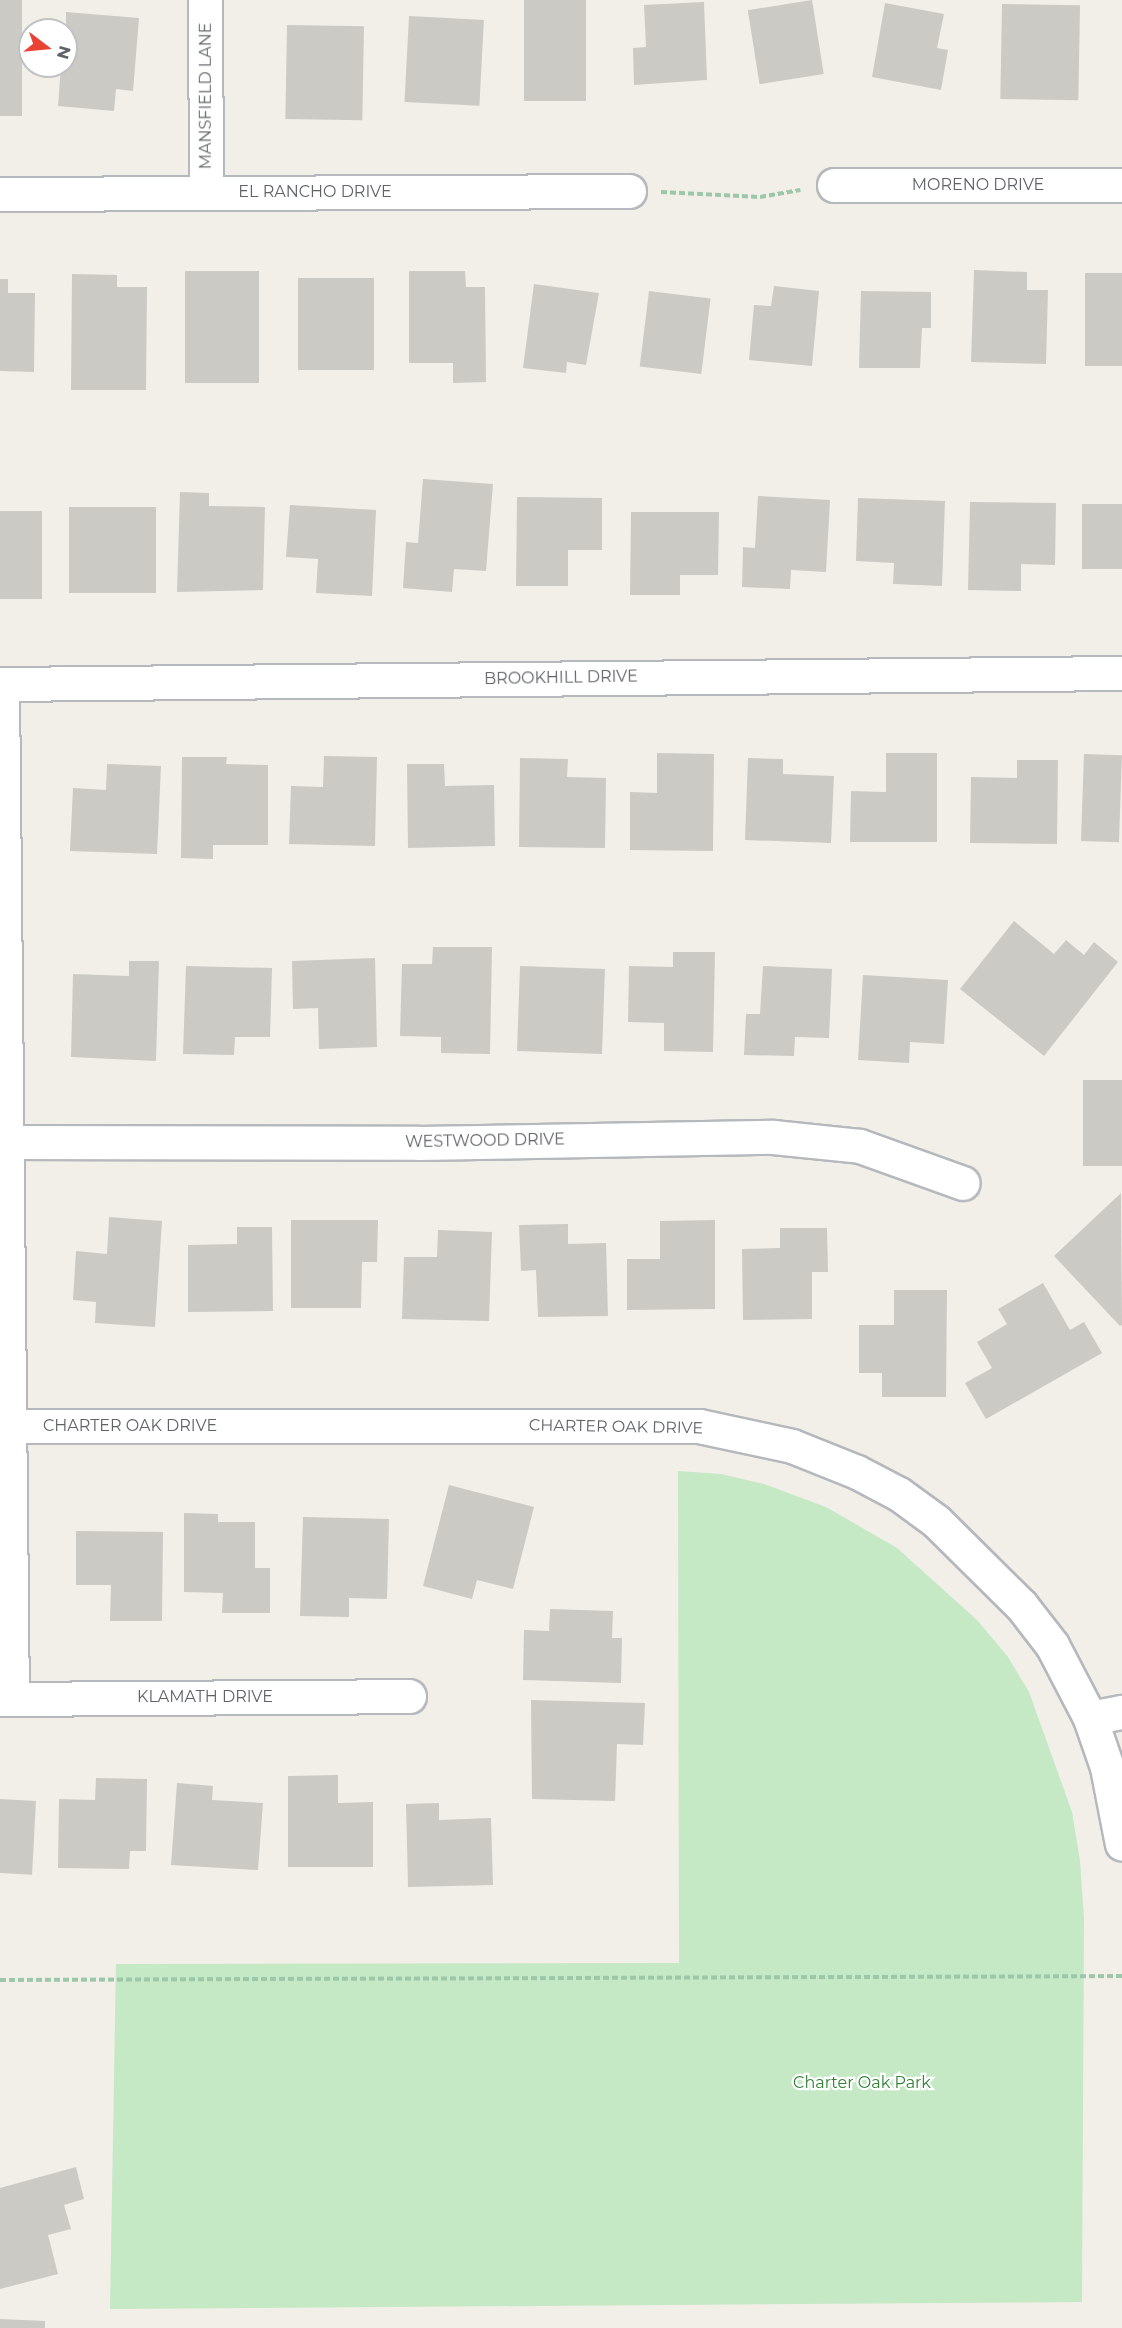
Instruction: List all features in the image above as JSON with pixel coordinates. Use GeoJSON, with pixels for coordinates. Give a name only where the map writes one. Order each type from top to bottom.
{"type":"FeatureCollection","features":[{"type":"Feature","properties":{"kind":"street","name":"MANSFIELD LANE"},"geometry":{"type":"LineString","coordinates":[[205,0],[206,192]]}},
{"type":"Feature","properties":{"kind":"street","name":"MORENO DRIVE"},"geometry":{"type":"LineString","coordinates":[[834,185],[1122,185]]}},
{"type":"Feature","properties":{"kind":"street","name":"EL RANCHO DRIVE"},"geometry":{"type":"LineString","coordinates":[[0,194],[629,191]]}},
{"type":"Feature","properties":{"kind":"street","name":"BROOKHILL DRIVE"},"geometry":{"type":"LineString","coordinates":[[1,684],[1122,673]]}},
{"type":"Feature","properties":{"kind":"street"},"geometry":{"type":"LineString","coordinates":[[1,684],[6,1699]]}},
{"type":"Feature","properties":{"kind":"street","name":"WESTWOOD DRIVE"},"geometry":{"type":"LineString","coordinates":[[3,1142],[418,1143],[772,1137],[860,1146],[963,1183]]}},
{"type":"Feature","properties":{"kind":"street","name":"CHARTER OAK DRIVE"},"geometry":{"type":"LineString","coordinates":[[4,1426],[699,1426],[792,1446],[857,1472],[899,1494],[936,1521],[982,1562],[1052,1645],[1090,1718],[1107,1767],[1122,1844]]}},
{"type":"Feature","properties":{"kind":"street","name":"KLAMATH DRIVE"},"geometry":{"type":"LineString","coordinates":[[6,1699],[410,1696]]}},
{"type":"Feature","properties":{"kind":"street"},"geometry":{"type":"LineString","coordinates":[[1090,1718],[1122,1712]]}},
{"type":"Feature","properties":{"kind":"path"},"geometry":{"type":"LineString","coordinates":[[629,191],[760,197],[834,185]]}},
{"type":"Feature","properties":{"kind":"path"},"geometry":{"type":"LineString","coordinates":[[0,1980],[1122,1976]]}},
{"type":"Feature","properties":{"kind":"green space","name":"Charter Oak Park"},"geometry":{"type":"Polygon","coordinates":[[[678,1471],[721,1474],[764,1484],[826,1507],[897,1548],[977,1620],[1008,1657],[1029,1692],[1072,1812],[1080,1861],[1084,1919],[1082,2302],[110,2309],[116,1964],[679,1963],[678,1471]]]}},
{"type":"Feature","properties":{"kind":"building"},"geometry":{"type":"Polygon","coordinates":[[[0,0],[22,0],[22,18],[18,18],[18,78],[22,78],[22,116],[0,116],[0,0]]]}},
{"type":"Feature","properties":{"kind":"building"},"geometry":{"type":"Polygon","coordinates":[[[524,0],[586,0],[586,101],[524,101],[524,0]]]}},
{"type":"Feature","properties":{"kind":"building"},"geometry":{"type":"Polygon","coordinates":[[[812,0],[824,74],[760,84],[748,10],[812,0]]]}},
{"type":"Feature","properties":{"kind":"building"},"geometry":{"type":"Polygon","coordinates":[[[704,2],[707,80],[634,85],[633,48],[646,47],[644,5],[704,2]]]}},
{"type":"Feature","properties":{"kind":"building"},"geometry":{"type":"Polygon","coordinates":[[[885,3],[944,14],[937,48],[948,50],[941,90],[872,77],[885,3]]]}},
{"type":"Feature","properties":{"kind":"building"},"geometry":{"type":"Polygon","coordinates":[[[1002,4],[1080,5],[1078,100],[1000,99],[1002,4]]]}},
{"type":"Feature","properties":{"kind":"building"},"geometry":{"type":"Polygon","coordinates":[[[66,12],[139,18],[133,91],[116,89],[114,111],[58,106],[60,78],[78,78],[78,18],[66,18],[66,12]]]}},
{"type":"Feature","properties":{"kind":"building"},"geometry":{"type":"Polygon","coordinates":[[[409,16],[484,20],[479,106],[404,102],[409,16]]]}},
{"type":"Feature","properties":{"kind":"building"},"geometry":{"type":"Polygon","coordinates":[[[287,25],[364,26],[362,120],[285,119],[287,25]]]}},
{"type":"Feature","properties":{"kind":"building"},"geometry":{"type":"Polygon","coordinates":[[[974,270],[1027,272],[1027,290],[1048,290],[1046,364],[971,362],[974,270]]]}},
{"type":"Feature","properties":{"kind":"building"},"geometry":{"type":"Polygon","coordinates":[[[185,271],[259,271],[259,383],[185,383],[185,271]]]}},
{"type":"Feature","properties":{"kind":"building"},"geometry":{"type":"Polygon","coordinates":[[[409,271],[465,271],[466,287],[485,287],[486,382],[453,383],[453,363],[409,363],[409,271]]]}},
{"type":"Feature","properties":{"kind":"building"},"geometry":{"type":"Polygon","coordinates":[[[1085,273],[1122,273],[1122,366],[1085,366],[1085,273]]]}},
{"type":"Feature","properties":{"kind":"building"},"geometry":{"type":"Polygon","coordinates":[[[72,274],[117,275],[117,287],[147,287],[146,390],[71,390],[72,274]]]}},
{"type":"Feature","properties":{"kind":"building"},"geometry":{"type":"Polygon","coordinates":[[[298,278],[374,278],[374,370],[298,370],[298,278]]]}},
{"type":"Feature","properties":{"kind":"building"},"geometry":{"type":"Polygon","coordinates":[[[0,279],[8,279],[8,293],[35,293],[34,372],[0,371],[0,279]]]}},
{"type":"Feature","properties":{"kind":"building"},"geometry":{"type":"Polygon","coordinates":[[[534,284],[599,293],[586,365],[567,362],[566,373],[523,368],[534,284]]]}},
{"type":"Feature","properties":{"kind":"building"},"geometry":{"type":"Polygon","coordinates":[[[774,286],[819,291],[812,366],[749,360],[754,305],[771,306],[774,286]]]}},
{"type":"Feature","properties":{"kind":"building"},"geometry":{"type":"Polygon","coordinates":[[[649,291],[711,299],[701,374],[640,366],[649,291]]]}},
{"type":"Feature","properties":{"kind":"building"},"geometry":{"type":"Polygon","coordinates":[[[861,291],[931,292],[931,328],[922,328],[920,368],[859,368],[861,291]]]}},
{"type":"Feature","properties":{"kind":"building"},"geometry":{"type":"Polygon","coordinates":[[[423,479],[493,484],[486,571],[454,569],[452,592],[403,588],[406,542],[418,543],[423,479]]]}},
{"type":"Feature","properties":{"kind":"building"},"geometry":{"type":"Polygon","coordinates":[[[180,492],[209,493],[209,506],[265,507],[263,590],[177,592],[180,492]]]}},
{"type":"Feature","properties":{"kind":"building"},"geometry":{"type":"Polygon","coordinates":[[[758,496],[830,500],[826,572],[791,570],[790,589],[742,587],[743,547],[755,548],[758,496]]]}},
{"type":"Feature","properties":{"kind":"building"},"geometry":{"type":"Polygon","coordinates":[[[517,497],[602,498],[602,550],[568,550],[568,586],[516,586],[517,497]]]}},
{"type":"Feature","properties":{"kind":"building"},"geometry":{"type":"Polygon","coordinates":[[[858,498],[945,501],[942,586],[893,584],[894,563],[856,561],[858,498]]]}},
{"type":"Feature","properties":{"kind":"building"},"geometry":{"type":"Polygon","coordinates":[[[970,502],[1056,503],[1055,565],[1021,564],[1021,591],[968,590],[970,502]]]}},
{"type":"Feature","properties":{"kind":"building"},"geometry":{"type":"Polygon","coordinates":[[[1082,504],[1122,504],[1122,569],[1082,569],[1082,504]]]}},
{"type":"Feature","properties":{"kind":"building"},"geometry":{"type":"Polygon","coordinates":[[[290,505],[376,510],[372,596],[316,593],[318,559],[286,557],[290,505]]]}},
{"type":"Feature","properties":{"kind":"building"},"geometry":{"type":"Polygon","coordinates":[[[69,507],[156,507],[156,593],[69,593],[69,507]]]}},
{"type":"Feature","properties":{"kind":"building"},"geometry":{"type":"Polygon","coordinates":[[[0,511],[42,511],[42,599],[0,599],[0,511]]]}},
{"type":"Feature","properties":{"kind":"building"},"geometry":{"type":"Polygon","coordinates":[[[631,512],[719,512],[718,575],[680,575],[680,595],[630,595],[631,512]]]}},
{"type":"Feature","properties":{"kind":"building"},"geometry":{"type":"Polygon","coordinates":[[[657,753],[714,754],[713,851],[630,850],[630,792],[657,793],[657,753]]]}},
{"type":"Feature","properties":{"kind":"building"},"geometry":{"type":"Polygon","coordinates":[[[886,753],[937,753],[937,842],[850,842],[851,791],[886,792],[886,753]]]}},
{"type":"Feature","properties":{"kind":"building"},"geometry":{"type":"Polygon","coordinates":[[[1084,754],[1122,755],[1119,842],[1081,841],[1084,754]]]}},
{"type":"Feature","properties":{"kind":"building"},"geometry":{"type":"Polygon","coordinates":[[[324,756],[377,757],[375,846],[289,844],[291,786],[323,787],[324,756]]]}},
{"type":"Feature","properties":{"kind":"building"},"geometry":{"type":"Polygon","coordinates":[[[182,757],[227,757],[226,764],[268,765],[268,845],[213,845],[213,859],[181,858],[182,757]]]}},
{"type":"Feature","properties":{"kind":"building"},"geometry":{"type":"Polygon","coordinates":[[[520,758],[568,759],[567,777],[606,778],[605,848],[519,847],[520,758]]]}},
{"type":"Feature","properties":{"kind":"building"},"geometry":{"type":"Polygon","coordinates":[[[748,758],[783,759],[783,774],[834,776],[831,843],[745,840],[748,758]]]}},
{"type":"Feature","properties":{"kind":"building"},"geometry":{"type":"Polygon","coordinates":[[[1017,760],[1058,760],[1057,844],[970,843],[971,777],[1017,778],[1017,760]]]}},
{"type":"Feature","properties":{"kind":"building"},"geometry":{"type":"Polygon","coordinates":[[[107,764],[161,766],[157,854],[70,851],[73,788],[106,790],[107,764]]]}},
{"type":"Feature","properties":{"kind":"building"},"geometry":{"type":"Polygon","coordinates":[[[407,764],[444,764],[445,786],[494,785],[495,846],[408,848],[407,764]]]}},
{"type":"Feature","properties":{"kind":"building"},"geometry":{"type":"Polygon","coordinates":[[[1014,921],[1054,954],[1066,940],[1084,955],[1094,942],[1118,962],[1044,1056],[960,989],[1014,921]]]}},
{"type":"Feature","properties":{"kind":"building"},"geometry":{"type":"Polygon","coordinates":[[[433,947],[492,947],[490,1054],[441,1053],[441,1037],[400,1036],[402,964],[432,964],[433,947]]]}},
{"type":"Feature","properties":{"kind":"building"},"geometry":{"type":"Polygon","coordinates":[[[673,952],[715,952],[713,1052],[664,1051],[664,1023],[628,1022],[629,966],[673,967],[673,952]]]}},
{"type":"Feature","properties":{"kind":"building"},"geometry":{"type":"Polygon","coordinates":[[[375,958],[377,1047],[319,1049],[318,1008],[293,1009],[292,961],[375,958]]]}},
{"type":"Feature","properties":{"kind":"building"},"geometry":{"type":"Polygon","coordinates":[[[129,961],[159,961],[156,1061],[71,1057],[73,974],[129,976],[129,961]]]}},
{"type":"Feature","properties":{"kind":"building"},"geometry":{"type":"Polygon","coordinates":[[[186,966],[272,968],[270,1037],[235,1037],[234,1055],[183,1054],[186,966]]]}},
{"type":"Feature","properties":{"kind":"building"},"geometry":{"type":"Polygon","coordinates":[[[520,966],[605,969],[602,1054],[517,1051],[520,966]]]}},
{"type":"Feature","properties":{"kind":"building"},"geometry":{"type":"Polygon","coordinates":[[[763,966],[832,969],[829,1038],[795,1037],[794,1056],[744,1055],[746,1014],[760,1014],[763,966]]]}},
{"type":"Feature","properties":{"kind":"building"},"geometry":{"type":"Polygon","coordinates":[[[863,975],[948,980],[944,1044],[910,1042],[909,1063],[858,1060],[863,975]]]}},
{"type":"Feature","properties":{"kind":"building"},"geometry":{"type":"Polygon","coordinates":[[[1083,1080],[1122,1080],[1122,1166],[1083,1166],[1083,1080]]]}},
{"type":"Feature","properties":{"kind":"building"},"geometry":{"type":"Polygon","coordinates":[[[1121,1193],[1122,1325],[1120,1326],[1054,1256],[1121,1193]]]}},
{"type":"Feature","properties":{"kind":"building"},"geometry":{"type":"Polygon","coordinates":[[[109,1217],[162,1221],[155,1327],[95,1323],[96,1302],[73,1300],[76,1251],[107,1254],[109,1217]]]}},
{"type":"Feature","properties":{"kind":"building"},"geometry":{"type":"Polygon","coordinates":[[[291,1220],[378,1220],[377,1262],[362,1262],[361,1308],[291,1308],[291,1220]]]}},
{"type":"Feature","properties":{"kind":"building"},"geometry":{"type":"Polygon","coordinates":[[[715,1220],[715,1309],[627,1310],[627,1259],[660,1259],[660,1221],[715,1220]]]}},
{"type":"Feature","properties":{"kind":"building"},"geometry":{"type":"Polygon","coordinates":[[[568,1224],[568,1244],[606,1243],[608,1316],[538,1317],[536,1270],[521,1271],[519,1225],[568,1224]]]}},
{"type":"Feature","properties":{"kind":"building"},"geometry":{"type":"Polygon","coordinates":[[[237,1227],[272,1227],[273,1311],[188,1312],[188,1245],[237,1244],[237,1227]]]}},
{"type":"Feature","properties":{"kind":"building"},"geometry":{"type":"Polygon","coordinates":[[[780,1228],[827,1228],[828,1272],[812,1272],[812,1319],[743,1320],[742,1249],[780,1248],[780,1228]]]}},
{"type":"Feature","properties":{"kind":"building"},"geometry":{"type":"Polygon","coordinates":[[[438,1230],[492,1232],[489,1321],[402,1319],[404,1257],[437,1257],[438,1230]]]}},
{"type":"Feature","properties":{"kind":"building"},"geometry":{"type":"Polygon","coordinates":[[[1043,1283],[1070,1330],[1084,1322],[1102,1353],[986,1419],[965,1383],[992,1368],[977,1342],[1007,1324],[998,1309],[1043,1283]]]}},
{"type":"Feature","properties":{"kind":"building"},"geometry":{"type":"Polygon","coordinates":[[[894,1290],[947,1290],[946,1397],[882,1397],[882,1373],[859,1373],[859,1325],[894,1325],[894,1290]]]}},
{"type":"Feature","properties":{"kind":"building"},"geometry":{"type":"Polygon","coordinates":[[[449,1485],[534,1507],[513,1589],[477,1580],[472,1599],[423,1586],[449,1485]]]}},
{"type":"Feature","properties":{"kind":"building"},"geometry":{"type":"Polygon","coordinates":[[[184,1513],[218,1514],[218,1522],[255,1522],[255,1568],[270,1568],[270,1613],[222,1613],[223,1593],[184,1592],[184,1513]]]}},
{"type":"Feature","properties":{"kind":"building"},"geometry":{"type":"Polygon","coordinates":[[[303,1517],[389,1519],[387,1599],[349,1598],[349,1617],[300,1616],[303,1517]]]}},
{"type":"Feature","properties":{"kind":"building"},"geometry":{"type":"Polygon","coordinates":[[[76,1531],[163,1532],[162,1621],[110,1621],[111,1585],[76,1585],[76,1531]]]}},
{"type":"Feature","properties":{"kind":"building"},"geometry":{"type":"Polygon","coordinates":[[[550,1609],[613,1611],[612,1638],[622,1638],[621,1683],[523,1680],[524,1630],[549,1631],[550,1609]]]}},
{"type":"Feature","properties":{"kind":"building"},"geometry":{"type":"Polygon","coordinates":[[[531,1700],[645,1703],[643,1745],[617,1744],[615,1801],[532,1799],[531,1700]]]}},
{"type":"Feature","properties":{"kind":"building"},"geometry":{"type":"Polygon","coordinates":[[[338,1775],[338,1803],[373,1802],[373,1867],[288,1867],[288,1776],[338,1775]]]}},
{"type":"Feature","properties":{"kind":"building"},"geometry":{"type":"Polygon","coordinates":[[[96,1778],[147,1779],[146,1851],[130,1851],[129,1869],[58,1868],[59,1799],[95,1800],[96,1778]]]}},
{"type":"Feature","properties":{"kind":"building"},"geometry":{"type":"Polygon","coordinates":[[[177,1783],[213,1786],[212,1800],[263,1803],[258,1870],[171,1865],[177,1783]]]}},
{"type":"Feature","properties":{"kind":"building"},"geometry":{"type":"Polygon","coordinates":[[[0,1799],[36,1801],[32,1875],[0,1873],[0,1799]]]}},
{"type":"Feature","properties":{"kind":"building"},"geometry":{"type":"Polygon","coordinates":[[[439,1803],[439,1820],[491,1818],[493,1885],[408,1887],[406,1804],[439,1803]]]}},
{"type":"Feature","properties":{"kind":"building"},"geometry":{"type":"Polygon","coordinates":[[[76,2167],[84,2199],[64,2205],[71,2229],[48,2235],[58,2274],[0,2289],[0,2188],[76,2167]]]}},
{"type":"Feature","properties":{"kind":"building"},"geometry":{"type":"Polygon","coordinates":[[[0,2319],[45,2321],[45,2328],[0,2328],[0,2319]]]}}]}
